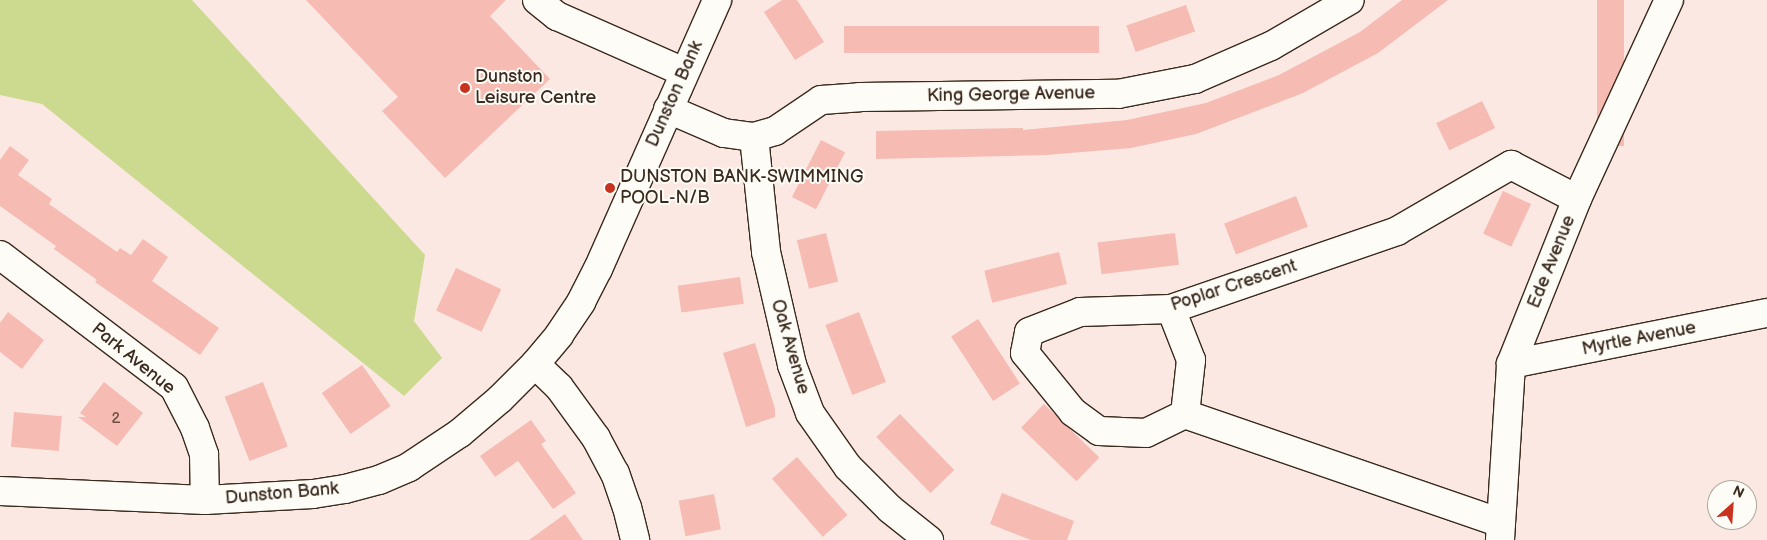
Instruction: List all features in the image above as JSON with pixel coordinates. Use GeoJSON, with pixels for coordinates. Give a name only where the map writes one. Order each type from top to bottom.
{"type":"FeatureCollection","features":[{"type":"Feature","properties":{"kind":"street"},"geometry":{"type":"LineString","coordinates":[[537,0],[557,16],[684,72]]}},
{"type":"Feature","properties":{"kind":"street","name":"Dunston Bank"},"geometry":{"type":"LineString","coordinates":[[0,491],[205,500],[313,494],[345,489],[379,480],[409,467],[460,432],[500,399],[535,364],[559,335],[581,302],[598,269],[717,0]]}},
{"type":"Feature","properties":{"kind":"street","name":"King George Avenue"},"geometry":{"type":"LineString","coordinates":[[668,108],[724,133],[754,137],[775,131],[822,100],[860,97],[1118,94],[1195,79],[1271,46],[1350,0]]}},
{"type":"Feature","properties":{"kind":"street","name":"Ede Avenue"},"geometry":{"type":"LineString","coordinates":[[1500,532],[1511,364],[1577,199],[1669,0]]}},
{"type":"Feature","properties":{"kind":"street","name":"Oak Avenue"},"geometry":{"type":"LineString","coordinates":[[754,137],[766,252],[792,365],[810,413],[848,467],[890,509],[928,540]]}},
{"type":"Feature","properties":{"kind":"street","name":"Poplar Crescent"},"geometry":{"type":"LineString","coordinates":[[1185,414],[1146,433],[1099,431],[1073,412],[1024,353],[1029,332],[1080,312],[1171,309],[1397,231],[1511,165],[1577,199]]}},
{"type":"Feature","properties":{"kind":"street","name":"Park Avenue"},"geometry":{"type":"LineString","coordinates":[[0,255],[174,387],[195,428],[204,454],[205,500]]}},
{"type":"Feature","properties":{"kind":"street"},"geometry":{"type":"LineString","coordinates":[[1171,309],[1190,360],[1185,414],[1500,532]]}},
{"type":"Feature","properties":{"kind":"street","name":"Myrtle Avenue"},"geometry":{"type":"LineString","coordinates":[[1511,364],[1767,313]]}},
{"type":"Feature","properties":{"kind":"street"},"geometry":{"type":"LineString","coordinates":[[535,364],[559,387],[596,438],[615,473],[627,507],[635,540]]}},
{"type":"Feature","properties":{"kind":"green space"},"geometry":{"type":"Polygon","coordinates":[[[0,0],[192,0],[425,255],[414,321],[442,358],[404,396],[42,104],[0,95],[0,0]]]}},
{"type":"Feature","properties":{"kind":"building","name":"Dunston Leisure Centre"},"geometry":{"type":"Polygon","coordinates":[[[306,0],[506,0],[490,16],[550,79],[445,178],[382,111],[398,97],[306,0]]]}},
{"type":"Feature","properties":{"kind":"building"},"geometry":{"type":"Polygon","coordinates":[[[782,0],[797,0],[824,42],[795,60],[764,12],[782,0]]]}},
{"type":"Feature","properties":{"kind":"building"},"geometry":{"type":"Polygon","coordinates":[[[1402,0],[1448,0],[1378,53],[1303,93],[1196,134],[1131,148],[1046,155],[876,159],[876,131],[1023,128],[1023,130],[1127,120],[1206,103],[1279,75],[1360,32],[1402,0]]]}},
{"type":"Feature","properties":{"kind":"building"},"geometry":{"type":"Polygon","coordinates":[[[1597,0],[1624,0],[1624,146],[1597,146],[1597,0]]]}},
{"type":"Feature","properties":{"kind":"building"},"geometry":{"type":"Polygon","coordinates":[[[1186,5],[1195,31],[1136,52],[1126,26],[1186,5]]]}},
{"type":"Feature","properties":{"kind":"building"},"geometry":{"type":"Polygon","coordinates":[[[844,26],[1099,26],[1099,53],[844,53],[844,26]]]}},
{"type":"Feature","properties":{"kind":"building"},"geometry":{"type":"Polygon","coordinates":[[[1482,101],[1495,128],[1449,150],[1436,123],[1482,101]]]}},
{"type":"Feature","properties":{"kind":"building"},"geometry":{"type":"Polygon","coordinates":[[[821,140],[845,152],[816,209],[792,197],[821,140]]]}},
{"type":"Feature","properties":{"kind":"building"},"geometry":{"type":"Polygon","coordinates":[[[10,146],[29,160],[18,175],[52,199],[49,204],[117,252],[120,248],[131,255],[143,239],[168,257],[152,281],[219,328],[200,355],[95,282],[97,280],[54,249],[56,246],[0,206],[0,160],[10,146]]]}},
{"type":"Feature","properties":{"kind":"building"},"geometry":{"type":"Polygon","coordinates":[[[1503,191],[1531,204],[1511,247],[1483,234],[1503,191]]]}},
{"type":"Feature","properties":{"kind":"building"},"geometry":{"type":"Polygon","coordinates":[[[1296,196],[1308,227],[1236,254],[1224,224],[1296,196]]]}},
{"type":"Feature","properties":{"kind":"building"},"geometry":{"type":"Polygon","coordinates":[[[826,233],[838,282],[809,289],[797,240],[826,233]]]}},
{"type":"Feature","properties":{"kind":"building"},"geometry":{"type":"Polygon","coordinates":[[[1175,233],[1179,265],[1101,274],[1098,243],[1175,233]]]}},
{"type":"Feature","properties":{"kind":"building"},"geometry":{"type":"Polygon","coordinates":[[[1059,252],[1067,284],[992,303],[984,271],[1059,252]]]}},
{"type":"Feature","properties":{"kind":"building"},"geometry":{"type":"Polygon","coordinates":[[[456,268],[501,289],[481,332],[436,311],[456,268]]]}},
{"type":"Feature","properties":{"kind":"building"},"geometry":{"type":"Polygon","coordinates":[[[740,277],[744,304],[681,313],[678,286],[740,277]]]}},
{"type":"Feature","properties":{"kind":"building"},"geometry":{"type":"Polygon","coordinates":[[[8,312],[44,340],[22,369],[0,352],[0,323],[8,312]]]}},
{"type":"Feature","properties":{"kind":"building"},"geometry":{"type":"Polygon","coordinates":[[[859,312],[886,382],[852,395],[825,325],[859,312]]]}},
{"type":"Feature","properties":{"kind":"building"},"geometry":{"type":"Polygon","coordinates":[[[978,319],[1020,384],[993,401],[951,336],[978,319]]]}},
{"type":"Feature","properties":{"kind":"building"},"geometry":{"type":"Polygon","coordinates":[[[755,343],[775,409],[775,417],[746,427],[723,353],[755,343]]]}},
{"type":"Feature","properties":{"kind":"building"},"geometry":{"type":"Polygon","coordinates":[[[362,365],[391,406],[351,434],[322,393],[362,365]]]}},
{"type":"Feature","properties":{"kind":"building"},"geometry":{"type":"Polygon","coordinates":[[[104,382],[143,413],[117,446],[78,417],[86,417],[80,413],[104,382]]]}},
{"type":"Feature","properties":{"kind":"building"},"geometry":{"type":"Polygon","coordinates":[[[263,382],[288,446],[249,461],[225,397],[263,382]]]}},
{"type":"Feature","properties":{"kind":"building"},"geometry":{"type":"Polygon","coordinates":[[[1044,404],[1099,457],[1076,481],[1021,428],[1044,404]]]}},
{"type":"Feature","properties":{"kind":"building"},"geometry":{"type":"Polygon","coordinates":[[[14,412],[62,416],[59,451],[11,447],[14,412]]]}},
{"type":"Feature","properties":{"kind":"building"},"geometry":{"type":"Polygon","coordinates":[[[900,414],[954,470],[930,493],[876,437],[900,414]]]}},
{"type":"Feature","properties":{"kind":"building"},"geometry":{"type":"Polygon","coordinates":[[[531,420],[546,441],[541,444],[576,493],[553,509],[518,461],[495,477],[480,456],[531,420]]]}},
{"type":"Feature","properties":{"kind":"building"},"geometry":{"type":"Polygon","coordinates":[[[797,457],[848,515],[823,537],[772,479],[797,457]]]}},
{"type":"Feature","properties":{"kind":"building"},"geometry":{"type":"Polygon","coordinates":[[[1002,493],[1074,521],[1067,540],[1031,540],[990,524],[1002,493]]]}},
{"type":"Feature","properties":{"kind":"building"},"geometry":{"type":"Polygon","coordinates":[[[714,494],[721,529],[686,536],[679,501],[714,494]]]}},
{"type":"Feature","properties":{"kind":"building"},"geometry":{"type":"Polygon","coordinates":[[[565,514],[583,540],[529,540],[565,514]]]}},
{"type":"Feature","properties":{"kind":"place","name":"Dunston Leisure Centre"},"geometry":{"type":"Point","coordinates":[465,88]}},
{"type":"Feature","properties":{"kind":"place","name":"DUNSTON BANK-SWIMMING POOL-N/B"},"geometry":{"type":"Point","coordinates":[610,188]}}]}
